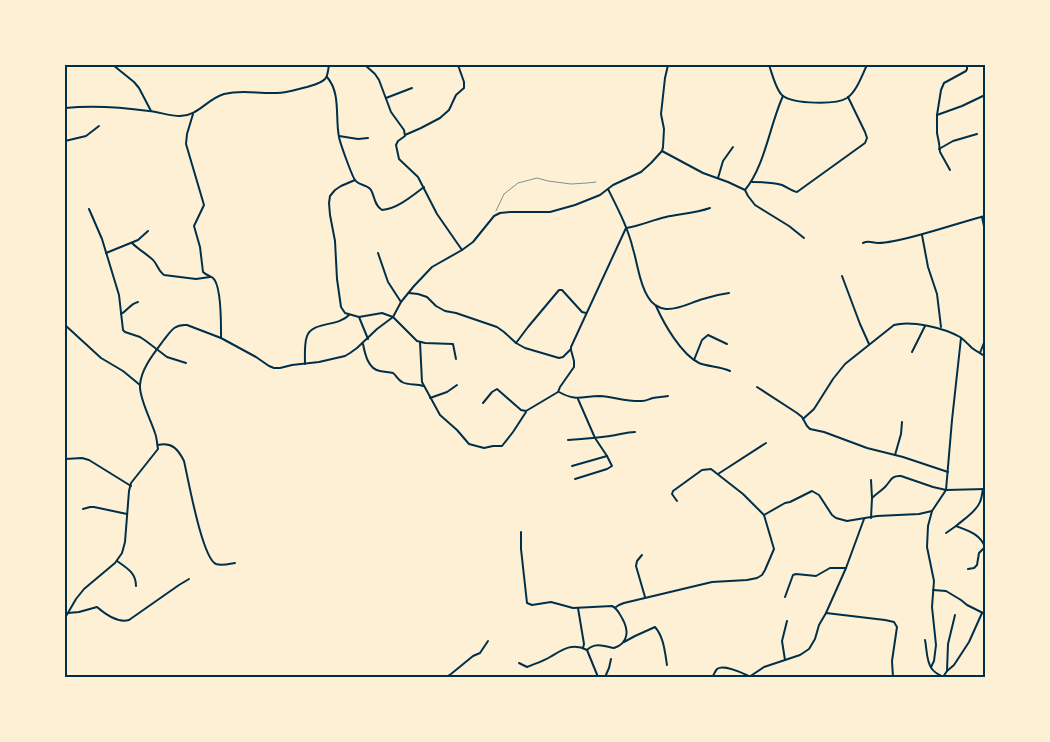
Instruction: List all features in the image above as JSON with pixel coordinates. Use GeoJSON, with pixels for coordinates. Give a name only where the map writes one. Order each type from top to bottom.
{"type":"FeatureCollection","features":[{"type":"Feature","properties":{"kind":"street"},"geometry":{"type":"LineString","coordinates":[[113,65],[134,82],[151,111]]}},
{"type":"Feature","properties":{"kind":"street"},"geometry":{"type":"LineString","coordinates":[[65,108],[103,106],[178,116],[193,114],[217,96],[224,94],[243,91],[280,93],[319,83],[327,77],[329,65]]}},
{"type":"Feature","properties":{"kind":"street"},"geometry":{"type":"LineString","coordinates":[[365,65],[379,80],[391,112],[402,126],[405,135]]}},
{"type":"Feature","properties":{"kind":"street"},"geometry":{"type":"LineString","coordinates":[[458,65],[464,82],[464,88],[456,95],[449,110],[437,120],[405,135],[396,144],[399,158],[418,177],[437,214],[462,250]]}},
{"type":"Feature","properties":{"kind":"street"},"geometry":{"type":"LineString","coordinates":[[65,618],[84,589],[116,561],[124,548],[130,486],[157,451],[158,446],[140,386],[141,378],[146,366],[173,328],[188,325],[221,338],[274,368],[319,362],[345,356],[363,344],[377,329],[393,317],[401,302],[432,267],[473,242],[494,216],[510,212],[550,212],[564,209],[594,199],[612,185],[642,172],[651,164],[662,151],[664,140],[661,114],[668,65],[660,65]]}},
{"type":"Feature","properties":{"kind":"street"},"geometry":{"type":"LineString","coordinates":[[769,65],[782,96],[812,103],[837,102],[848,97],[867,65]]}},
{"type":"Feature","properties":{"kind":"street"},"geometry":{"type":"LineString","coordinates":[[950,170],[939,149],[937,116],[943,84],[966,71],[966,65]]}},
{"type":"Feature","properties":{"kind":"street"},"geometry":{"type":"LineString","coordinates":[[327,77],[335,93],[339,136],[355,180],[370,188],[376,205],[382,210],[393,207],[424,187]]}},
{"type":"Feature","properties":{"kind":"street"},"geometry":{"type":"LineString","coordinates":[[386,98],[412,88]]}},
{"type":"Feature","properties":{"kind":"street"},"geometry":{"type":"LineString","coordinates":[[937,116],[985,95]]}},
{"type":"Feature","properties":{"kind":"street"},"geometry":{"type":"LineString","coordinates":[[745,190],[752,182],[766,147],[782,96]]}},
{"type":"Feature","properties":{"kind":"street"},"geometry":{"type":"LineString","coordinates":[[752,182],[770,182],[797,192],[865,143],[867,138],[865,132],[848,97]]}},
{"type":"Feature","properties":{"kind":"street"},"geometry":{"type":"LineString","coordinates":[[193,114],[186,139],[186,149],[192,161],[204,205],[194,227],[200,247],[202,271],[215,282],[221,312],[221,338]]}},
{"type":"Feature","properties":{"kind":"street"},"geometry":{"type":"LineString","coordinates":[[65,141],[86,136],[99,126]]}},
{"type":"Feature","properties":{"kind":"street"},"geometry":{"type":"LineString","coordinates":[[939,149],[958,139],[977,134]]}},
{"type":"Feature","properties":{"kind":"street"},"geometry":{"type":"LineString","coordinates":[[339,136],[358,139],[368,138]]}},
{"type":"Feature","properties":{"kind":"street"},"geometry":{"type":"LineString","coordinates":[[718,178],[723,161],[733,147]]}},
{"type":"Feature","properties":{"kind":"street"},"geometry":{"type":"LineString","coordinates":[[662,151],[703,173],[745,190],[754,205],[789,226],[804,238]]}},
{"type":"Feature","properties":{"kind":"street"},"geometry":{"type":"LineString","coordinates":[[355,180],[335,190],[331,194],[329,203],[335,241],[336,266],[344,312],[359,317],[382,313],[393,317],[411,336],[420,342],[453,344],[456,359]]}},
{"type":"Feature","properties":{"kind":"street"},"geometry":{"type":"LineString","coordinates":[[608,189],[626,228],[645,293],[656,306],[679,345],[694,360],[705,365],[730,371]]}},
{"type":"Feature","properties":{"kind":"street"},"geometry":{"type":"LineString","coordinates":[[626,228],[710,208]]}},
{"type":"Feature","properties":{"kind":"street"},"geometry":{"type":"LineString","coordinates":[[89,209],[102,240],[119,295],[123,330],[140,337],[167,357],[186,364]]}},
{"type":"Feature","properties":{"kind":"street"},"geometry":{"type":"LineString","coordinates":[[863,243],[868,241],[884,243],[922,235],[984,216],[985,231]]}},
{"type":"Feature","properties":{"kind":"street"},"geometry":{"type":"LineString","coordinates":[[409,293],[427,297],[442,310],[497,327],[525,348],[559,358],[571,349],[626,228]]}},
{"type":"Feature","properties":{"kind":"street"},"geometry":{"type":"LineString","coordinates":[[106,253],[138,240],[148,231]]}},
{"type":"Feature","properties":{"kind":"street"},"geometry":{"type":"LineString","coordinates":[[922,235],[928,267],[937,294],[941,328]]}},
{"type":"Feature","properties":{"kind":"street"},"geometry":{"type":"LineString","coordinates":[[132,242],[153,259],[160,272],[164,275],[196,279],[210,277]]}},
{"type":"Feature","properties":{"kind":"street"},"geometry":{"type":"LineString","coordinates":[[378,253],[388,282],[401,302]]}},
{"type":"Feature","properties":{"kind":"street"},"geometry":{"type":"LineString","coordinates":[[842,276],[869,344]]}},
{"type":"Feature","properties":{"kind":"street"},"geometry":{"type":"LineString","coordinates":[[516,343],[559,290],[562,290],[582,312],[586,313]]}},
{"type":"Feature","properties":{"kind":"street"},"geometry":{"type":"LineString","coordinates":[[656,306],[665,309],[674,308],[713,296],[730,293]]}},
{"type":"Feature","properties":{"kind":"street"},"geometry":{"type":"LineString","coordinates":[[121,314],[126,312],[131,305],[138,302]]}},
{"type":"Feature","properties":{"kind":"street"},"geometry":{"type":"LineString","coordinates":[[305,364],[306,340],[310,332],[314,328],[343,320],[349,315]]}},
{"type":"Feature","properties":{"kind":"street"},"geometry":{"type":"LineString","coordinates":[[359,317],[368,339]]}},
{"type":"Feature","properties":{"kind":"street"},"geometry":{"type":"LineString","coordinates":[[65,325],[101,358],[123,371],[140,386]]}},
{"type":"Feature","properties":{"kind":"street"},"geometry":{"type":"LineString","coordinates":[[803,419],[814,408],[842,367],[894,325],[941,328],[961,338],[974,350],[985,356]]}},
{"type":"Feature","properties":{"kind":"street"},"geometry":{"type":"LineString","coordinates":[[912,352],[925,326]]}},
{"type":"Feature","properties":{"kind":"street"},"geometry":{"type":"LineString","coordinates":[[694,360],[702,340],[708,335],[728,344]]}},
{"type":"Feature","properties":{"kind":"street"},"geometry":{"type":"LineString","coordinates":[[931,667],[936,650],[932,613],[934,581],[927,547],[928,526],[932,511],[946,490],[961,338]]}},
{"type":"Feature","properties":{"kind":"street"},"geometry":{"type":"LineString","coordinates":[[980,353],[985,340]]}},
{"type":"Feature","properties":{"kind":"street"},"geometry":{"type":"LineString","coordinates":[[420,342],[421,377],[440,415],[467,442],[473,446],[484,448],[502,446],[526,411],[558,392],[574,367],[571,349]]}},
{"type":"Feature","properties":{"kind":"street"},"geometry":{"type":"LineString","coordinates":[[363,344],[368,362],[378,371],[393,373],[404,383],[424,386]]}},
{"type":"Feature","properties":{"kind":"street"},"geometry":{"type":"LineString","coordinates":[[430,398],[447,392],[457,385]]}},
{"type":"Feature","properties":{"kind":"street"},"geometry":{"type":"LineString","coordinates":[[757,387],[797,413],[810,429],[948,472]]}},
{"type":"Feature","properties":{"kind":"street"},"geometry":{"type":"LineString","coordinates":[[483,403],[492,392],[498,389],[521,410],[526,411]]}},
{"type":"Feature","properties":{"kind":"street"},"geometry":{"type":"LineString","coordinates":[[558,392],[578,399],[602,396],[625,401],[644,401],[668,396]]}},
{"type":"Feature","properties":{"kind":"street"},"geometry":{"type":"LineString","coordinates":[[575,479],[611,468],[611,463],[595,438],[578,399]]}},
{"type":"Feature","properties":{"kind":"street"},"geometry":{"type":"LineString","coordinates":[[895,455],[902,422]]}},
{"type":"Feature","properties":{"kind":"street"},"geometry":{"type":"LineString","coordinates":[[568,440],[635,432]]}},
{"type":"Feature","properties":{"kind":"street"},"geometry":{"type":"LineString","coordinates":[[718,474],[766,443]]}},
{"type":"Feature","properties":{"kind":"street"},"geometry":{"type":"LineString","coordinates":[[158,446],[167,444],[173,446],[179,451],[184,461],[198,525],[212,561],[219,564],[235,563]]}},
{"type":"Feature","properties":{"kind":"street"},"geometry":{"type":"LineString","coordinates":[[572,466],[607,456]]}},
{"type":"Feature","properties":{"kind":"street"},"geometry":{"type":"LineString","coordinates":[[65,459],[82,458],[89,460],[130,486]]}},
{"type":"Feature","properties":{"kind":"street"},"geometry":{"type":"LineString","coordinates":[[616,608],[619,605],[712,582],[757,578],[765,570],[774,548],[764,515],[743,494],[718,474],[711,469],[702,470],[673,491],[672,494],[677,501]]}},
{"type":"Feature","properties":{"kind":"street"},"geometry":{"type":"LineString","coordinates":[[872,498],[891,479],[898,475],[946,490],[984,489],[979,504],[946,533]]}},
{"type":"Feature","properties":{"kind":"street"},"geometry":{"type":"LineString","coordinates":[[870,518],[872,480]]}},
{"type":"Feature","properties":{"kind":"street"},"geometry":{"type":"LineString","coordinates":[[764,515],[812,491],[820,495],[827,509],[836,518],[847,521],[932,511]]}},
{"type":"Feature","properties":{"kind":"street"},"geometry":{"type":"LineString","coordinates":[[83,509],[94,507],[127,514]]}},
{"type":"Feature","properties":{"kind":"street"},"geometry":{"type":"LineString","coordinates":[[713,676],[716,670],[724,667],[749,677],[770,665],[800,655],[809,649],[846,568],[864,519]]}},
{"type":"Feature","properties":{"kind":"street"},"geometry":{"type":"LineString","coordinates":[[956,526],[973,533],[984,546],[979,553],[976,566],[968,569]]}},
{"type":"Feature","properties":{"kind":"street"},"geometry":{"type":"LineString","coordinates":[[522,532],[521,549],[527,603],[532,605],[552,602],[578,608],[609,606],[616,608],[627,627],[626,638],[616,648],[592,645],[587,650]]}},
{"type":"Feature","properties":{"kind":"street"},"geometry":{"type":"LineString","coordinates":[[642,555],[637,561],[636,566],[646,598]]}},
{"type":"Feature","properties":{"kind":"street"},"geometry":{"type":"LineString","coordinates":[[116,561],[132,572],[136,580],[136,586]]}},
{"type":"Feature","properties":{"kind":"street"},"geometry":{"type":"LineString","coordinates":[[785,597],[793,575],[816,576],[830,568],[846,568]]}},
{"type":"Feature","properties":{"kind":"street"},"geometry":{"type":"LineString","coordinates":[[68,613],[97,607],[124,622],[189,579]]}},
{"type":"Feature","properties":{"kind":"street"},"geometry":{"type":"LineString","coordinates":[[933,590],[946,591],[985,614]]}},
{"type":"Feature","properties":{"kind":"street"},"geometry":{"type":"LineString","coordinates":[[578,608],[584,648]]}},
{"type":"Feature","properties":{"kind":"street"},"geometry":{"type":"LineString","coordinates":[[826,613],[894,622],[897,627],[897,633],[892,661],[893,677]]}},
{"type":"Feature","properties":{"kind":"street"},"geometry":{"type":"LineString","coordinates":[[925,640],[928,662],[933,671],[943,677],[954,665],[969,642],[982,613]]}},
{"type":"Feature","properties":{"kind":"street"},"geometry":{"type":"LineString","coordinates":[[947,671],[948,644],[955,615]]}},
{"type":"Feature","properties":{"kind":"street"},"geometry":{"type":"LineString","coordinates":[[785,660],[782,641],[787,621]]}},
{"type":"Feature","properties":{"kind":"street"},"geometry":{"type":"LineString","coordinates":[[622,642],[655,628],[661,639],[667,665]]}},
{"type":"Feature","properties":{"kind":"street"},"geometry":{"type":"LineString","coordinates":[[446,677],[472,656],[480,653],[488,641]]}},
{"type":"Feature","properties":{"kind":"street"},"geometry":{"type":"LineString","coordinates":[[519,663],[527,667],[567,648],[578,646],[587,650],[598,677]]}},
{"type":"Feature","properties":{"kind":"street"},"geometry":{"type":"LineString","coordinates":[[604,677],[609,668],[610,659]]}},
{"type":"Feature","properties":{"kind":"street"},"geometry":{"type":"LineString","coordinates":[[981,677],[985,675]]}},
{"type":"Feature","properties":{"kind":"path"},"geometry":{"type":"LineString","coordinates":[[494,216],[504,194],[518,183],[538,178],[551,182],[572,184],[596,182]]}}]}
